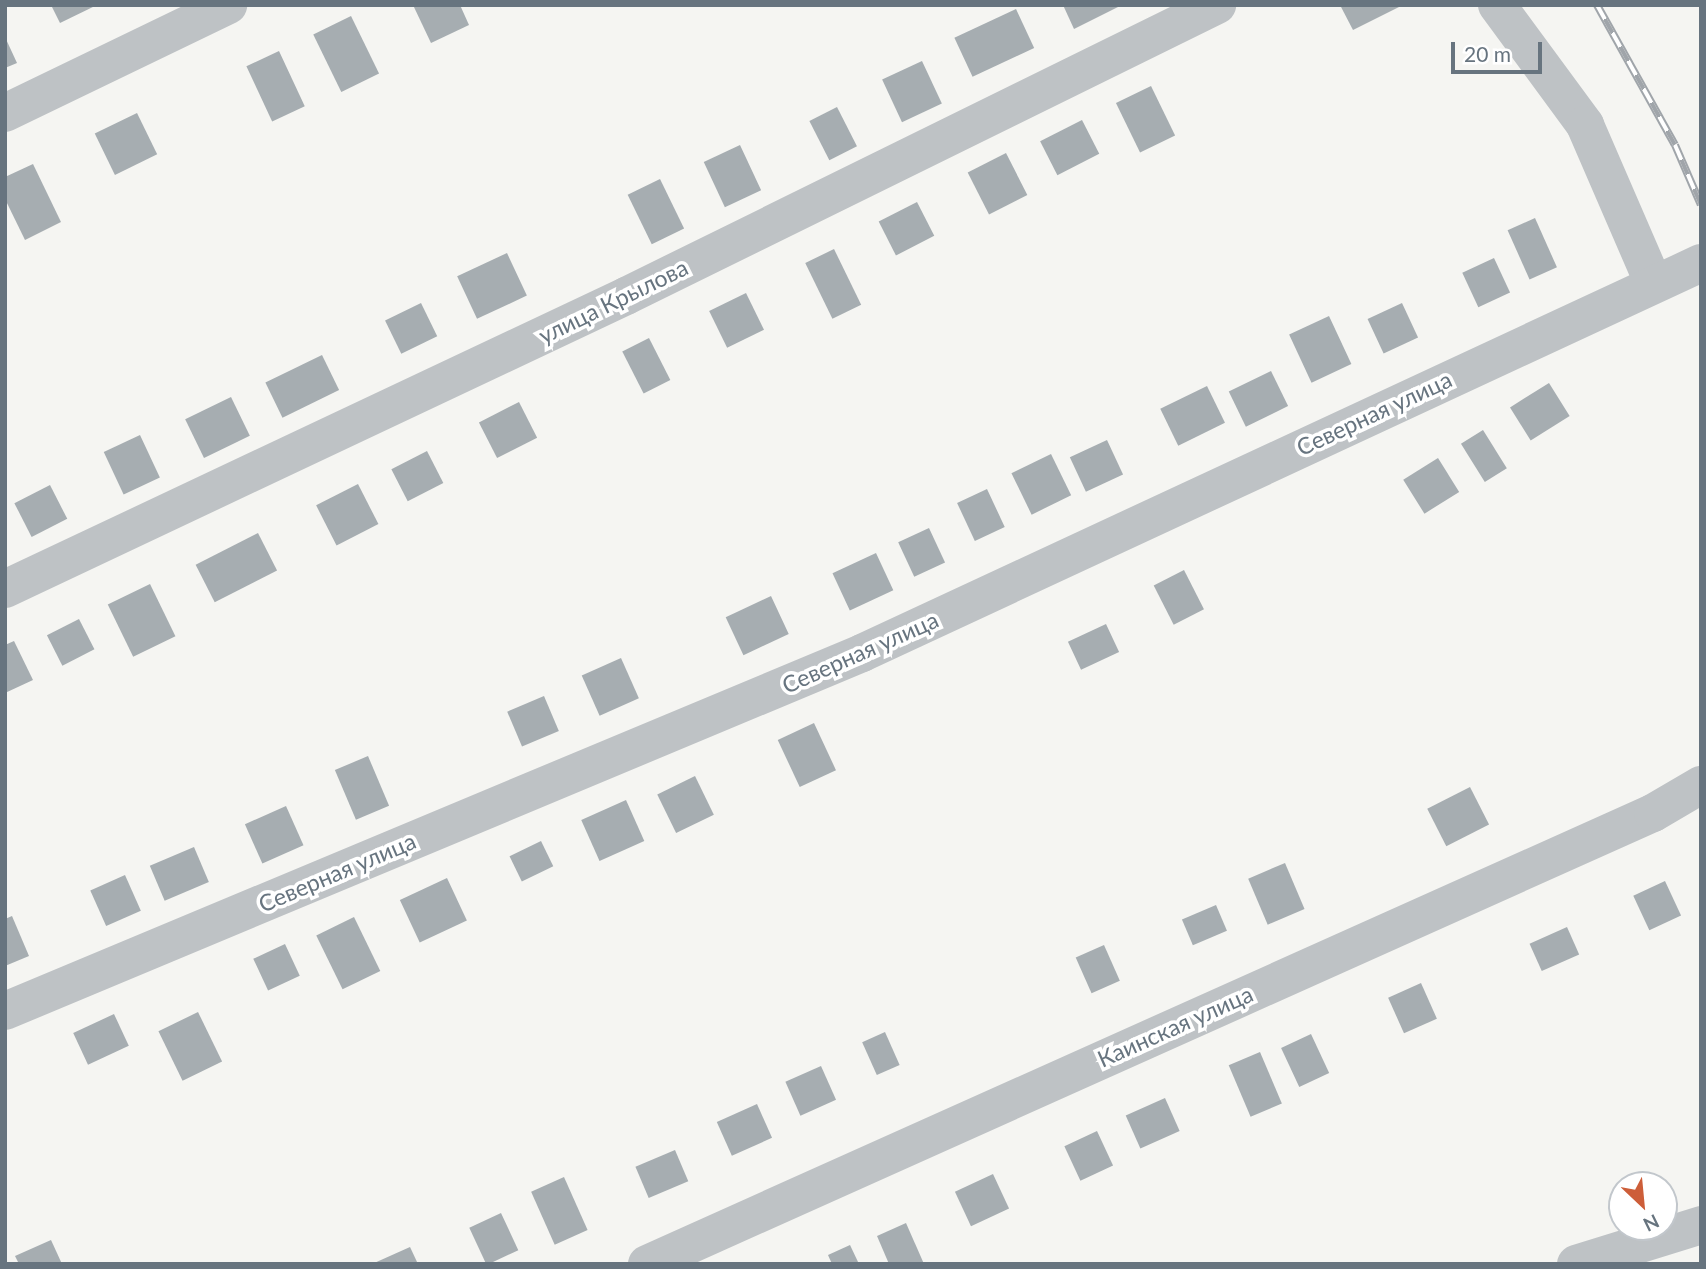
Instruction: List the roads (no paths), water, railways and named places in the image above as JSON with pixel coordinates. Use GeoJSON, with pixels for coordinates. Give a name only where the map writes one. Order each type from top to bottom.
{"type":"FeatureCollection","features":[{"type":"Feature","properties":{"kind":"street"},"geometry":{"type":"LineString","coordinates":[[5,113],[228,5]]}},
{"type":"Feature","properties":{"kind":"street","name":"улица Крылова"},"geometry":{"type":"LineString","coordinates":[[5,589],[626,296],[1217,5]]}},
{"type":"Feature","properties":{"kind":"street"},"geometry":{"type":"LineString","coordinates":[[1497,5],[1585,125],[1653,282]]}},
{"type":"Feature","properties":{"kind":"street","name":"Северная улица"},"geometry":{"type":"LineString","coordinates":[[5,1011],[862,653],[1653,282],[1700,266]]}},
{"type":"Feature","properties":{"kind":"street","name":"Каинская улица"},"geometry":{"type":"LineString","coordinates":[[647,1264],[1653,813],[1701,785]]}},
{"type":"Feature","properties":{"kind":"street"},"geometry":{"type":"LineString","coordinates":[[1576,1264],[1701,1225]]}},
{"type":"Feature","properties":{"kind":"railway"},"geometry":{"type":"LineString","coordinates":[[1597,5],[1675,145],[1701,205]]}}]}
